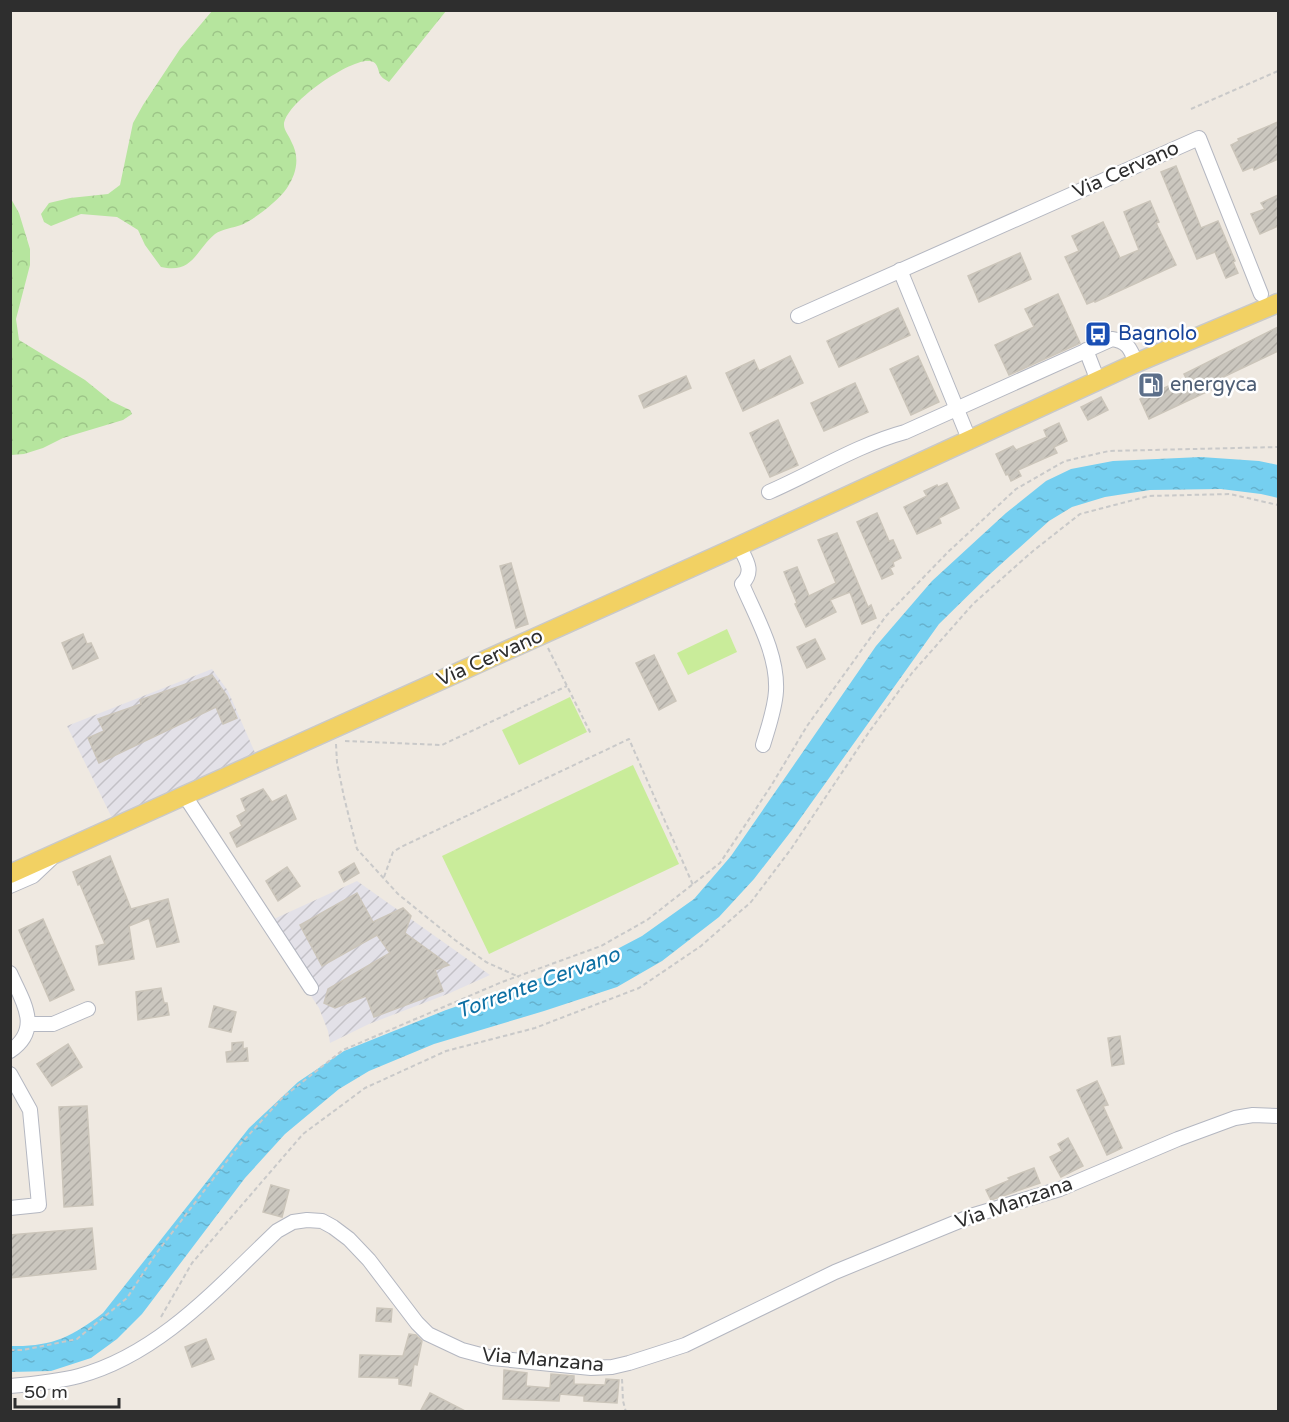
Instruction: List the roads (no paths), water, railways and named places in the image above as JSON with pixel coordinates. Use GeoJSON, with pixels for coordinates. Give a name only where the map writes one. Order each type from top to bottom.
{"type":"FeatureCollection","features":[{"type":"Feature","properties":{"kind":"main road","name":"Via Cervano"},"geometry":{"type":"LineString","coordinates":[[10,874],[739,546],[1136,363],[1278,303]]}},
{"type":"Feature","properties":{"kind":"street","name":"Via Cervano"},"geometry":{"type":"LineString","coordinates":[[798,316],[1199,138],[1261,294]]}},
{"type":"Feature","properties":{"kind":"street"},"geometry":{"type":"LineString","coordinates":[[900,270],[969,439]]}},
{"type":"Feature","properties":{"kind":"street"},"geometry":{"type":"LineString","coordinates":[[769,492],[871,443],[905,432],[1112,339],[1119,340],[1130,349],[1136,363]]}},
{"type":"Feature","properties":{"kind":"street"},"geometry":{"type":"LineString","coordinates":[[1086,350],[1098,381]]}},
{"type":"Feature","properties":{"kind":"street"},"geometry":{"type":"LineString","coordinates":[[739,546],[750,569],[749,575],[742,584],[768,646],[775,674],[776,692],[763,745]]}},
{"type":"Feature","properties":{"kind":"street"},"geometry":{"type":"LineString","coordinates":[[185,796],[311,988]]}},
{"type":"Feature","properties":{"kind":"street"},"geometry":{"type":"LineString","coordinates":[[10,886],[33,876],[56,854]]}},
{"type":"Feature","properties":{"kind":"street"},"geometry":{"type":"LineString","coordinates":[[10,973],[29,1016],[23,1039],[10,1051]]}},
{"type":"Feature","properties":{"kind":"street"},"geometry":{"type":"LineString","coordinates":[[28,1024],[53,1024],[88,1009]]}},
{"type":"Feature","properties":{"kind":"street"},"geometry":{"type":"LineString","coordinates":[[10,1074],[30,1110],[39,1205],[10,1208]]}},
{"type":"Feature","properties":{"kind":"street","name":"Via Manzana"},"geometry":{"type":"LineString","coordinates":[[10,1386],[48,1383],[79,1376],[101,1368],[153,1342],[180,1323],[277,1231],[293,1222],[307,1220],[322,1221],[349,1239],[369,1260],[417,1323],[428,1334],[453,1346],[492,1358],[591,1368],[622,1365],[685,1345],[835,1272],[974,1215],[1060,1189],[1235,1118],[1253,1115],[1278,1116]]}},
{"type":"Feature","properties":{"kind":"water","name":"Torrente Cervano"},"geometry":{"type":"Polygon","coordinates":[[[1201,457],[1259,461],[1278,465],[1278,498],[1221,489],[1150,490],[1105,497],[1072,507],[1049,521],[939,624],[792,830],[754,879],[719,917],[662,961],[617,987],[434,1044],[369,1071],[339,1089],[285,1134],[245,1178],[142,1314],[117,1339],[91,1358],[51,1371],[11,1372],[11,1346],[38,1345],[60,1339],[103,1313],[249,1128],[298,1082],[344,1051],[446,1010],[602,957],[642,936],[694,899],[731,856],[876,646],[932,581],[1006,513],[1046,481],[1071,469],[1113,461],[1201,457]]]}},
{"type":"Feature","properties":{"kind":"place","name":"Bagnolo"},"geometry":{"type":"Point","coordinates":[1098,334]}},
{"type":"Feature","properties":{"kind":"place","name":"energyca"},"geometry":{"type":"Point","coordinates":[1151,385]}}]}
